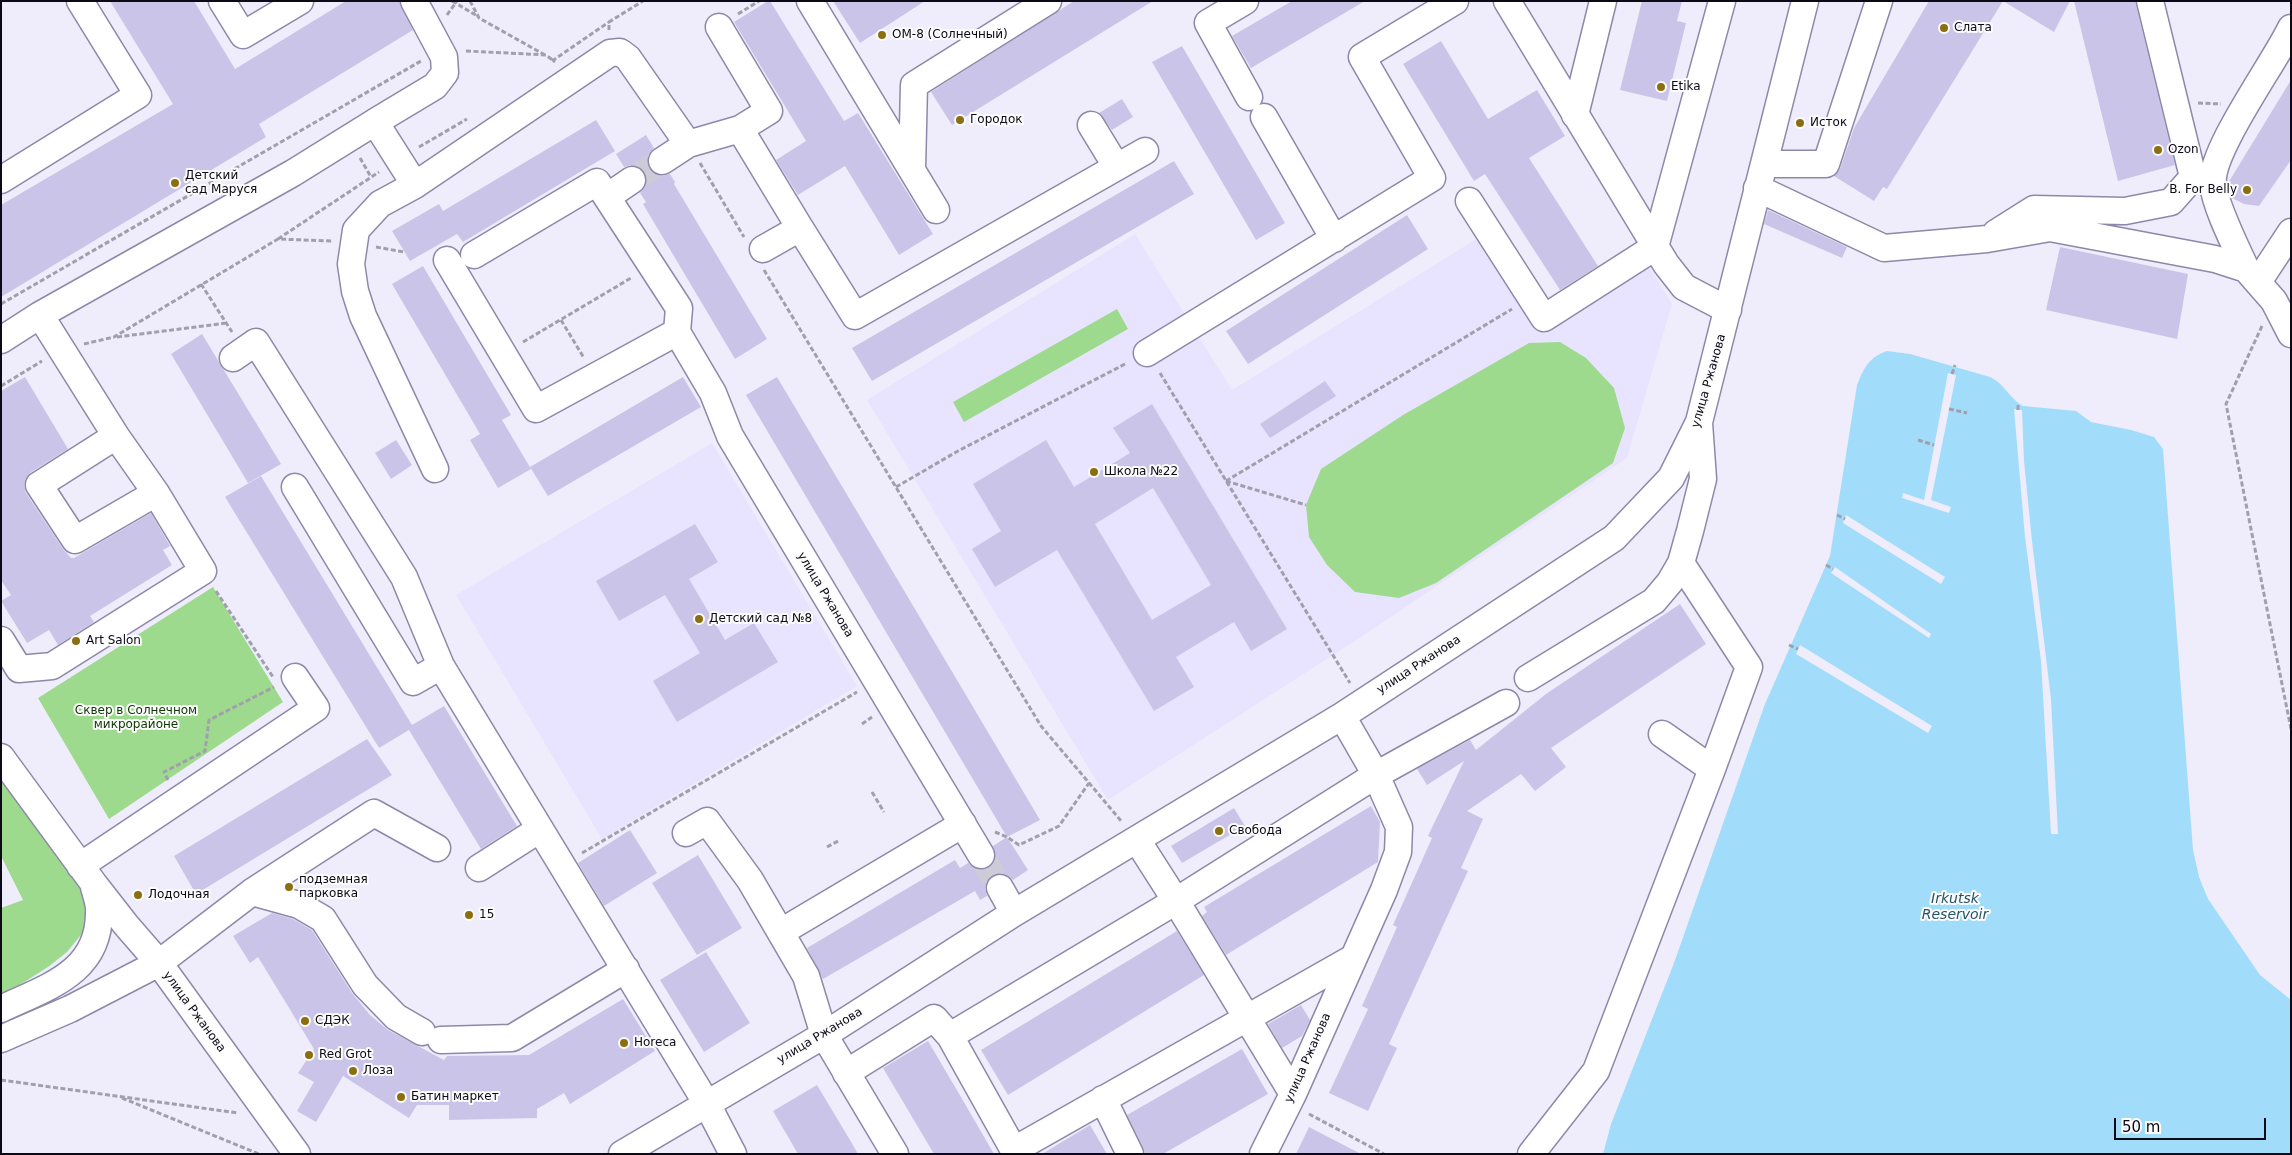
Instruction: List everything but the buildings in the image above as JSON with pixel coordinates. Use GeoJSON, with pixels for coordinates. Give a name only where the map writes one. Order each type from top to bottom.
{"type":"FeatureCollection","features":[{"type":"Feature","properties":{"kind":"street"},"geometry":{"type":"LineString","coordinates":[[1,180],[138,95],[80,1]]}},
{"type":"Feature","properties":{"kind":"street"},"geometry":{"type":"LineString","coordinates":[[222,1],[243,35],[300,1]]}},
{"type":"Feature","properties":{"kind":"street"},"geometry":{"type":"LineString","coordinates":[[1,340],[40,315],[293,174],[435,86],[444,73],[444,57],[414,1]]}},
{"type":"Feature","properties":{"kind":"street"},"geometry":{"type":"LineString","coordinates":[[810,1],[936,210]]}},
{"type":"Feature","properties":{"kind":"street"},"geometry":{"type":"LineString","coordinates":[[912,169],[914,85],[1048,1]]}},
{"type":"Feature","properties":{"kind":"street"},"geometry":{"type":"LineString","coordinates":[[1245,1],[1208,23],[1334,239]]}},
{"type":"Feature","properties":{"kind":"street"},"geometry":{"type":"LineString","coordinates":[[1147,353],[1432,178],[1362,57],[1455,1]]}},
{"type":"Feature","properties":{"kind":"street"},"geometry":{"type":"LineString","coordinates":[[1507,1],[1655,247],[1684,287],[1728,310]]}},
{"type":"Feature","properties":{"kind":"street"},"geometry":{"type":"LineString","coordinates":[[1576,115],[1603,1]]}},
{"type":"Feature","properties":{"kind":"street"},"geometry":{"type":"LineString","coordinates":[[1469,201],[1544,318],[1655,247],[1722,1]]}},
{"type":"Feature","properties":{"kind":"street","name":"улица Ржанова"},"geometry":{"type":"LineString","coordinates":[[622,1154],[824,1035],[1014,913],[1352,709],[1614,538],[1671,478],[1699,422],[1805,1]]}},
{"type":"Feature","properties":{"kind":"street"},"geometry":{"type":"LineString","coordinates":[[1761,176],[1826,164],[1879,1]]}},
{"type":"Feature","properties":{"kind":"street"},"geometry":{"type":"LineString","coordinates":[[1987,239],[2034,209],[2125,211],[2171,202],[2193,177],[2150,1]]}},
{"type":"Feature","properties":{"kind":"street"},"geometry":{"type":"LineString","coordinates":[[662,161],[688,144],[740,129],[769,111],[719,27]]}},
{"type":"Feature","properties":{"kind":"street"},"geometry":{"type":"LineString","coordinates":[[2291,28],[2220,152],[2212,183],[2223,218],[2291,334]]}},
{"type":"Feature","properties":{"kind":"street"},"geometry":{"type":"LineString","coordinates":[[435,469],[363,316],[354,291],[351,264],[356,230],[380,204],[414,185],[610,52],[620,52],[628,58],[688,144]]}},
{"type":"Feature","properties":{"kind":"street"},"geometry":{"type":"LineString","coordinates":[[376,122],[414,185]]}},
{"type":"Feature","properties":{"kind":"street"},"geometry":{"type":"LineString","coordinates":[[1091,125],[1116,166]]}},
{"type":"Feature","properties":{"kind":"street"},"geometry":{"type":"LineString","coordinates":[[740,129],[855,316],[1145,151]]}},
{"type":"Feature","properties":{"kind":"street"},"geometry":{"type":"LineString","coordinates":[[1761,176],[1884,248],[1987,239],[2050,228],[2214,259],[2260,284]]}},
{"type":"Feature","properties":{"kind":"street"},"geometry":{"type":"LineString","coordinates":[[607,197],[632,180]]}},
{"type":"Feature","properties":{"kind":"street"},"geometry":{"type":"LineString","coordinates":[[447,260],[536,409],[676,332],[679,308],[598,182],[474,256]]}},
{"type":"Feature","properties":{"kind":"street"},"geometry":{"type":"LineString","coordinates":[[759,254],[800,228]]}},
{"type":"Feature","properties":{"kind":"street"},"geometry":{"type":"LineString","coordinates":[[2260,284],[2291,232]]}},
{"type":"Feature","properties":{"kind":"street"},"geometry":{"type":"LineString","coordinates":[[1,640],[19,669],[52,666],[203,571],[156,493],[116,436],[40,315]]}},
{"type":"Feature","properties":{"kind":"street","name":"улица Ржанова"},"geometry":{"type":"LineString","coordinates":[[676,332],[712,393],[730,436],[981,855]]}},
{"type":"Feature","properties":{"kind":"street"},"geometry":{"type":"LineString","coordinates":[[239,354],[256,342],[399,569],[441,666],[707,1104],[727,1151]]}},
{"type":"Feature","properties":{"kind":"street"},"geometry":{"type":"LineString","coordinates":[[1528,678],[1654,601],[1670,582],[1680,564],[1703,479],[1699,422]]}},
{"type":"Feature","properties":{"kind":"street"},"geometry":{"type":"LineString","coordinates":[[116,436],[39,485],[74,540],[156,493]]}},
{"type":"Feature","properties":{"kind":"street"},"geometry":{"type":"LineString","coordinates":[[294,487],[414,682],[441,666]]}},
{"type":"Feature","properties":{"kind":"street"},"geometry":{"type":"LineString","coordinates":[[1531,1154],[1596,1071],[1712,769],[1749,666],[1680,564]]}},
{"type":"Feature","properties":{"kind":"street"},"geometry":{"type":"LineString","coordinates":[[87,875],[179,800],[316,708],[295,677]]}},
{"type":"Feature","properties":{"kind":"street"},"geometry":{"type":"LineString","coordinates":[[950,1036],[1176,901],[1376,776],[1506,703]]}},
{"type":"Feature","properties":{"kind":"street","name":"улица Ржанова"},"geometry":{"type":"LineString","coordinates":[[1263,1154],[1297,1102],[1353,958],[1384,890],[1398,852],[1399,827],[1376,776],[1352,709]]}},
{"type":"Feature","properties":{"kind":"street"},"geometry":{"type":"LineString","coordinates":[[1662,734],[1712,769]]}},
{"type":"Feature","properties":{"kind":"street"},"geometry":{"type":"LineString","coordinates":[[1,757],[126,926],[160,964],[252,892],[374,813],[437,848]]}},
{"type":"Feature","properties":{"kind":"street"},"geometry":{"type":"LineString","coordinates":[[686,833],[707,821],[750,880],[806,976],[824,1035],[895,1154]]}},
{"type":"Feature","properties":{"kind":"street"},"geometry":{"type":"LineString","coordinates":[[781,932],[963,824]]}},
{"type":"Feature","properties":{"kind":"street"},"geometry":{"type":"LineString","coordinates":[[479,868],[540,829]]}},
{"type":"Feature","properties":{"kind":"street"},"geometry":{"type":"LineString","coordinates":[[1136,840],[1176,901],[1297,1102]]}},
{"type":"Feature","properties":{"kind":"street"},"geometry":{"type":"LineString","coordinates":[[1,1008],[68,976],[85,960],[97,937],[100,912],[87,875]]}},
{"type":"Feature","properties":{"kind":"street"},"geometry":{"type":"LineString","coordinates":[[1000,888],[1014,913]]}},
{"type":"Feature","properties":{"kind":"street"},"geometry":{"type":"LineString","coordinates":[[252,892],[299,905],[323,919],[365,985],[396,1018],[432,1036],[512,1038],[626,969]]}},
{"type":"Feature","properties":{"kind":"street"},"geometry":{"type":"LineString","coordinates":[[846,1073],[934,1018],[950,1036],[1015,1152],[1353,958]]}},
{"type":"Feature","properties":{"kind":"street","name":"улица Ржанова"},"geometry":{"type":"LineString","coordinates":[[1,1039],[70,1009],[160,964],[297,1154]]}},
{"type":"Feature","properties":{"kind":"street"},"geometry":{"type":"LineString","coordinates":[[1103,1100],[1130,1154]]}},
{"type":"Feature","properties":{"kind":"path"},"geometry":{"type":"LineString","coordinates":[[452,1],[578,74]]}},
{"type":"Feature","properties":{"kind":"path"},"geometry":{"type":"LineString","coordinates":[[470,1],[479,18]]}},
{"type":"Feature","properties":{"kind":"path"},"geometry":{"type":"LineString","coordinates":[[552,60],[642,1]]}},
{"type":"Feature","properties":{"kind":"path"},"geometry":{"type":"LineString","coordinates":[[609,22],[610,52]]}},
{"type":"Feature","properties":{"kind":"path"},"geometry":{"type":"LineString","coordinates":[[1,304],[440,49],[546,55]]}},
{"type":"Feature","properties":{"kind":"path"},"geometry":{"type":"LineString","coordinates":[[688,144],[759,254],[896,487],[1041,726],[1136,840]]}},
{"type":"Feature","properties":{"kind":"path"},"geometry":{"type":"LineString","coordinates":[[114,337],[278,238],[354,243],[404,252]]}},
{"type":"Feature","properties":{"kind":"path"},"geometry":{"type":"LineString","coordinates":[[503,354],[651,266]]}},
{"type":"Feature","properties":{"kind":"path"},"geometry":{"type":"LineString","coordinates":[[201,284],[227,323],[239,354]]}},
{"type":"Feature","properties":{"kind":"path"},"geometry":{"type":"LineString","coordinates":[[2260,284],[2226,404],[2291,729]]}},
{"type":"Feature","properties":{"kind":"path"},"geometry":{"type":"LineString","coordinates":[[1226,480],[1531,297]]}},
{"type":"Feature","properties":{"kind":"path"},"geometry":{"type":"LineString","coordinates":[[561,320],[595,376]]}},
{"type":"Feature","properties":{"kind":"path"},"geometry":{"type":"LineString","coordinates":[[1,386],[62,349],[114,337],[227,323]]}},
{"type":"Feature","properties":{"kind":"path"},"geometry":{"type":"LineString","coordinates":[[896,487],[958,451],[1147,353],[1226,480],[1352,709]]}},
{"type":"Feature","properties":{"kind":"path"},"geometry":{"type":"LineString","coordinates":[[1952,374],[1955,365]]}},
{"type":"Feature","properties":{"kind":"path"},"geometry":{"type":"LineString","coordinates":[[2018,403],[2018,410]]}},
{"type":"Feature","properties":{"kind":"path"},"geometry":{"type":"LineString","coordinates":[[1949,409],[1967,413]]}},
{"type":"Feature","properties":{"kind":"path"},"geometry":{"type":"LineString","coordinates":[[1918,440],[1934,445]]}},
{"type":"Feature","properties":{"kind":"path"},"geometry":{"type":"LineString","coordinates":[[1226,480],[1306,505]]}},
{"type":"Feature","properties":{"kind":"path"},"geometry":{"type":"LineString","coordinates":[[1837,515],[1844,519]]}},
{"type":"Feature","properties":{"kind":"path"},"geometry":{"type":"LineString","coordinates":[[1826,564],[1833,569]]}},
{"type":"Feature","properties":{"kind":"path"},"geometry":{"type":"LineString","coordinates":[[179,800],[164,772],[205,751],[209,720],[278,685],[213,587]]}},
{"type":"Feature","properties":{"kind":"path"},"geometry":{"type":"LineString","coordinates":[[1789,645],[1798,649]]}},
{"type":"Feature","properties":{"kind":"path"},"geometry":{"type":"LineString","coordinates":[[562,864],[877,681]]}},
{"type":"Feature","properties":{"kind":"path"},"geometry":{"type":"LineString","coordinates":[[862,724],[875,715]]}},
{"type":"Feature","properties":{"kind":"path"},"geometry":{"type":"LineString","coordinates":[[963,824],[992,831],[1007,837],[1019,845],[1059,826],[1089,783]]}},
{"type":"Feature","properties":{"kind":"path"},"geometry":{"type":"LineString","coordinates":[[872,792],[884,812]]}},
{"type":"Feature","properties":{"kind":"path"},"geometry":{"type":"LineString","coordinates":[[827,847],[840,840]]}},
{"type":"Feature","properties":{"kind":"path"},"geometry":{"type":"LineString","coordinates":[[1,1080],[238,1113]]}},
{"type":"Feature","properties":{"kind":"path"},"geometry":{"type":"LineString","coordinates":[[117,1096],[259,1154]]}},
{"type":"Feature","properties":{"kind":"path"},"geometry":{"type":"LineString","coordinates":[[1297,1102],[1384,1154]]}},
{"type":"Feature","properties":{"kind":"shaded area"},"geometry":{"type":"Polygon","coordinates":[[[1135,234],[1232,390],[1478,238],[1534,329],[1645,260],[1672,304],[1627,458],[1367,633],[1108,800],[867,400],[1135,234]]]}},
{"type":"Feature","properties":{"kind":"shaded area"},"geometry":{"type":"Polygon","coordinates":[[[712,443],[857,686],[602,839],[456,595],[712,443]]]}},
{"type":"Feature","properties":{"kind":"green space"},"geometry":{"type":"Polygon","coordinates":[[[1117,309],[1128,329],[964,422],[953,402],[1117,309]]]}},
{"type":"Feature","properties":{"kind":"green space"},"geometry":{"type":"Polygon","coordinates":[[[1560,342],[1586,358],[1614,388],[1625,428],[1613,463],[1436,583],[1399,598],[1355,592],[1327,565],[1309,537],[1306,505],[1321,469],[1403,415],[1529,343],[1560,342]]]}},
{"type":"Feature","properties":{"kind":"green space","name":"Сквер в Солнечном микрорайоне"},"geometry":{"type":"Polygon","coordinates":[[[213,587],[283,702],[109,819],[38,698],[213,587]]]}},
{"type":"Feature","properties":{"kind":"green space"},"geometry":{"type":"Polygon","coordinates":[[[1,779],[85,888],[91,904],[85,930],[67,952],[48,967],[15,988],[1,994],[1,908],[23,900],[1,856],[1,779]]]}},
{"type":"Feature","properties":{"kind":"water","name":"Irkutsk Reservoir"},"geometry":{"type":"Polygon","coordinates":[[[1887,351],[1910,354],[1990,377],[2023,406],[2076,411],[2091,422],[2154,437],[2163,449],[2193,850],[2199,877],[2208,899],[2260,975],[2291,1000],[2291,1154],[1603,1154],[1611,1124],[1674,963],[1765,704],[1830,556],[1857,385],[1862,373],[1871,360],[1887,351]]]}},
{"type":"Feature","properties":{"kind":"pier"},"geometry":{"type":"Polygon","coordinates":[[[1948,373],[1956,375],[1931,500],[1951,507],[1949,513],[1902,498],[1903,493],[1924,500],[1948,373]]]}},
{"type":"Feature","properties":{"kind":"pier"},"geometry":{"type":"Polygon","coordinates":[[[2014,409],[2022,410],[2024,461],[2032,541],[2051,699],[2058,834],[2051,834],[2041,661],[2025,537],[2014,409]]]}},
{"type":"Feature","properties":{"kind":"pier"},"geometry":{"type":"Polygon","coordinates":[[[1846,515],[1945,577],[1941,584],[1843,523],[1846,515]]]}},
{"type":"Feature","properties":{"kind":"pier"},"geometry":{"type":"Polygon","coordinates":[[[1835,567],[1931,634],[1929,638],[1831,573],[1835,567]]]}},
{"type":"Feature","properties":{"kind":"pier"},"geometry":{"type":"Polygon","coordinates":[[[1800,645],[1932,726],[1928,733],[1796,654],[1800,645]]]}},
{"type":"Feature","properties":{"kind":"tunnel"},"geometry":{"type":"LineString","coordinates":[[632,180],[662,161]]}},
{"type":"Feature","properties":{"kind":"tunnel"},"geometry":{"type":"LineString","coordinates":[[981,855],[1000,888]]}},
{"type":"Feature","properties":{"kind":"place","name":"Слата"},"geometry":{"type":"Point","coordinates":[1944,28]}},
{"type":"Feature","properties":{"kind":"place","name":"ОМ-8 (Солнечный)"},"geometry":{"type":"Point","coordinates":[882,35]}},
{"type":"Feature","properties":{"kind":"place","name":"Etika"},"geometry":{"type":"Point","coordinates":[1661,87]}},
{"type":"Feature","properties":{"kind":"place","name":"Городок"},"geometry":{"type":"Point","coordinates":[960,120]}},
{"type":"Feature","properties":{"kind":"place","name":"Исток"},"geometry":{"type":"Point","coordinates":[1800,123]}},
{"type":"Feature","properties":{"kind":"place","name":"Ozon"},"geometry":{"type":"Point","coordinates":[2158,150]}},
{"type":"Feature","properties":{"kind":"place","name":"Детский сад Маруся"},"geometry":{"type":"Point","coordinates":[175,183]}},
{"type":"Feature","properties":{"kind":"place","name":"B. For Belly"},"geometry":{"type":"Point","coordinates":[2247,190]}},
{"type":"Feature","properties":{"kind":"place","name":"Школа №22"},"geometry":{"type":"Point","coordinates":[1094,472]}},
{"type":"Feature","properties":{"kind":"place","name":"Детский сад №8"},"geometry":{"type":"Point","coordinates":[699,619]}},
{"type":"Feature","properties":{"kind":"place","name":"Art Salon"},"geometry":{"type":"Point","coordinates":[76,641]}},
{"type":"Feature","properties":{"kind":"place","name":"Свобода"},"geometry":{"type":"Point","coordinates":[1219,831]}},
{"type":"Feature","properties":{"kind":"place","name":"подземная парковка"},"geometry":{"type":"Point","coordinates":[289,887]}},
{"type":"Feature","properties":{"kind":"place","name":"Лодочная"},"geometry":{"type":"Point","coordinates":[138,895]}},
{"type":"Feature","properties":{"kind":"place","name":"15"},"geometry":{"type":"Point","coordinates":[469,915]}},
{"type":"Feature","properties":{"kind":"place","name":"СДЭК"},"geometry":{"type":"Point","coordinates":[305,1021]}},
{"type":"Feature","properties":{"kind":"place","name":"Horeca"},"geometry":{"type":"Point","coordinates":[624,1043]}},
{"type":"Feature","properties":{"kind":"place","name":"Red Grot"},"geometry":{"type":"Point","coordinates":[309,1055]}},
{"type":"Feature","properties":{"kind":"place","name":"Лоза"},"geometry":{"type":"Point","coordinates":[353,1071]}},
{"type":"Feature","properties":{"kind":"place","name":"Батин маркет"},"geometry":{"type":"Point","coordinates":[401,1097]}}]}
